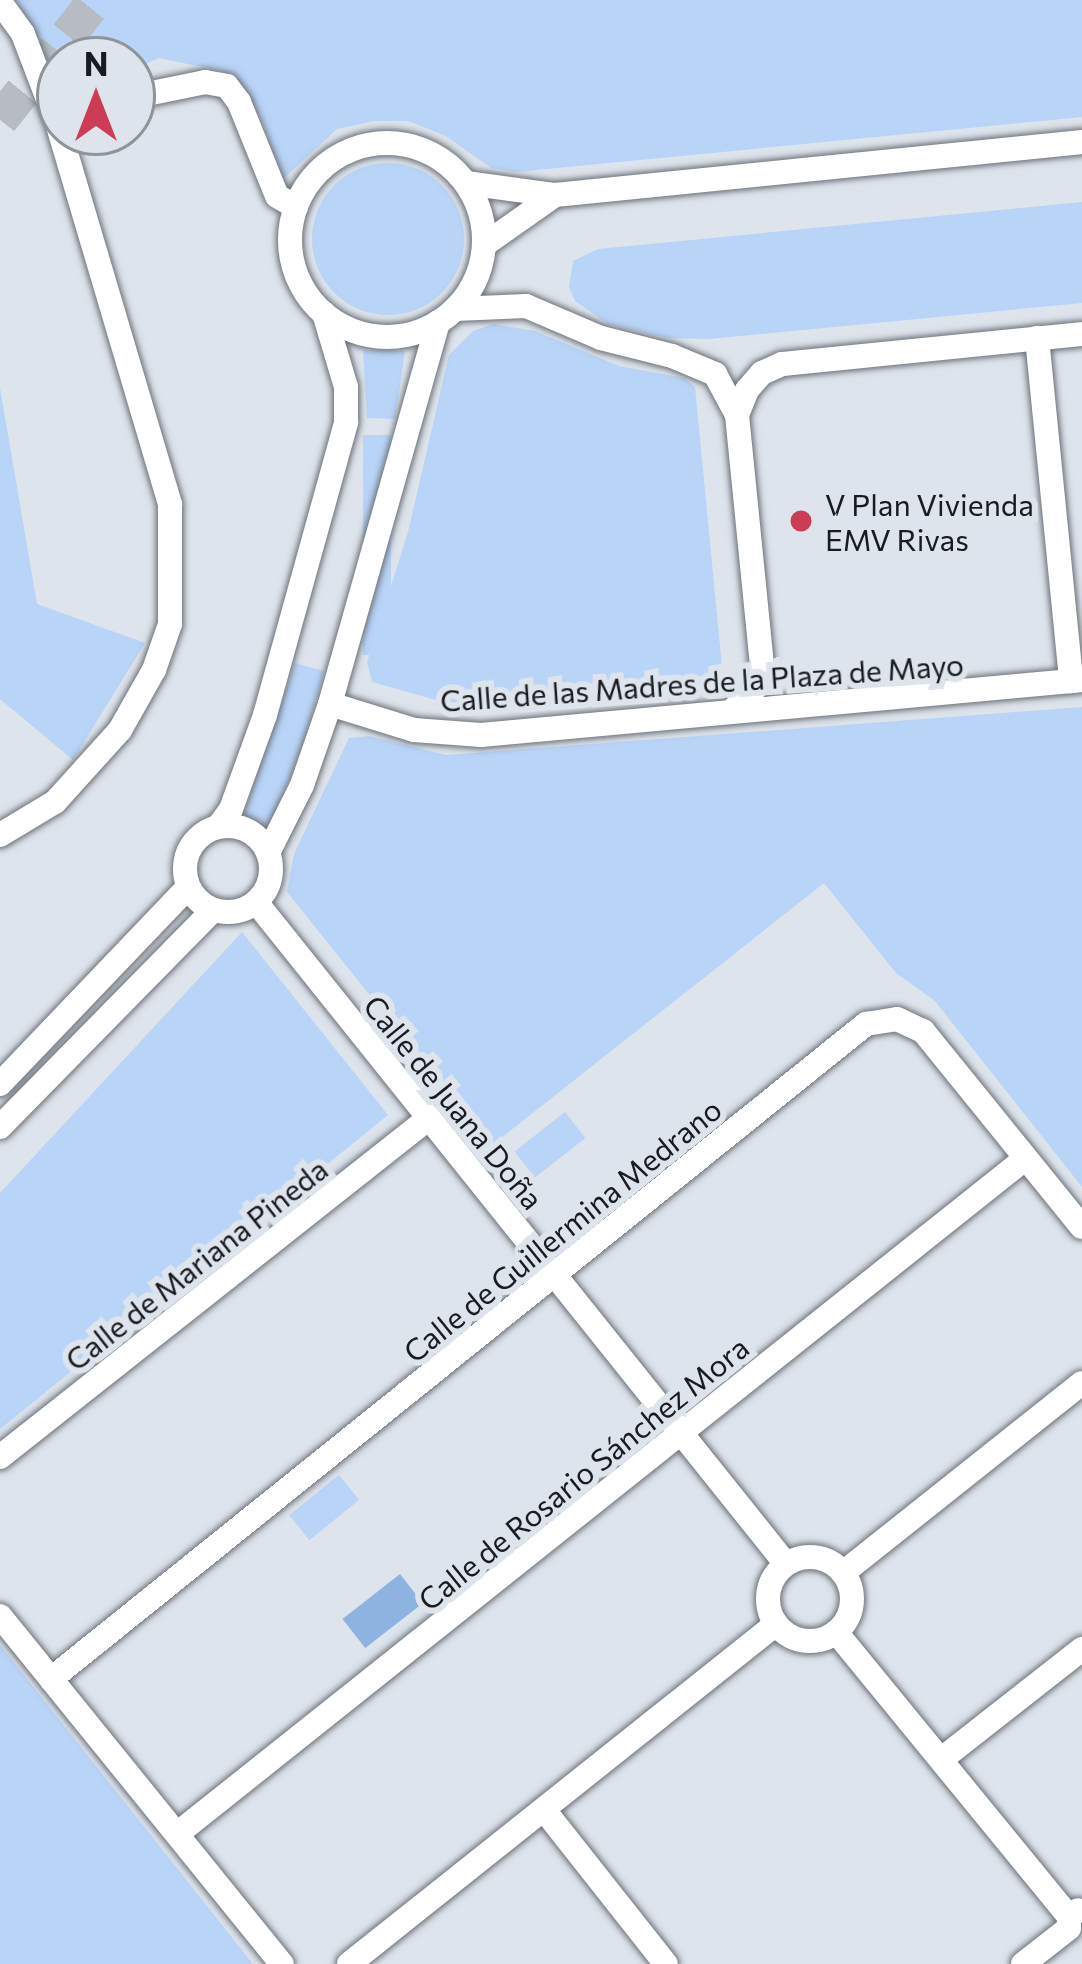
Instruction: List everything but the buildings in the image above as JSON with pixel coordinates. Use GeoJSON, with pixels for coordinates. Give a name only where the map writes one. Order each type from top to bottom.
{"type":"FeatureCollection","features":[{"type":"Feature","properties":{"kind":"street"},"geometry":{"type":"LineString","coordinates":[[0,2],[23,34],[36,66]]}},
{"type":"Feature","properties":{"kind":"street"},"geometry":{"type":"LineString","coordinates":[[156,92],[205,82],[226,86],[239,102],[278,196],[296,207]]}},
{"type":"Feature","properties":{"kind":"street"},"geometry":{"type":"LineString","coordinates":[[466,183],[555,195],[1082,142]]}},
{"type":"Feature","properties":{"kind":"street"},"geometry":{"type":"LineString","coordinates":[[378,143],[421,149],[441,158],[466,183],[482,216],[479,273],[446,316],[330,704],[302,785],[268,853],[270,879],[256,902],[236,911],[213,910],[188,887],[184,874],[190,848],[218,827],[231,809],[265,715],[346,422],[342,368],[324,313],[305,291],[293,264],[290,235],[296,207],[320,170],[337,157],[378,143]]}},
{"type":"Feature","properties":{"kind":"street"},"geometry":{"type":"LineString","coordinates":[[0,836],[55,802],[119,730],[154,670],[170,624],[170,504],[69,156]]}},
{"type":"Feature","properties":{"kind":"street"},"geometry":{"type":"LineString","coordinates":[[484,245],[555,195]]}},
{"type":"Feature","properties":{"kind":"street"},"geometry":{"type":"LineString","coordinates":[[324,313],[379,336],[400,336],[446,316],[526,306],[601,338],[701,365],[715,374],[737,415],[762,666],[757,686],[733,710]]}},
{"type":"Feature","properties":{"kind":"street"},"geometry":{"type":"LineString","coordinates":[[737,415],[747,390],[762,373],[782,364],[1082,334]]}},
{"type":"Feature","properties":{"kind":"street"},"geometry":{"type":"LineString","coordinates":[[1036,338],[1077,681]]}},
{"type":"Feature","properties":{"kind":"street"},"geometry":{"type":"LineString","coordinates":[[762,666],[783,700],[797,708]]}},
{"type":"Feature","properties":{"kind":"street","name":"Calle de las Madres de la Plaza de Mayo"},"geometry":{"type":"LineString","coordinates":[[330,704],[448,736],[1077,681]]}},
{"type":"Feature","properties":{"kind":"street"},"geometry":{"type":"LineString","coordinates":[[218,827],[245,829],[268,853]]}},
{"type":"Feature","properties":{"kind":"street"},"geometry":{"type":"LineString","coordinates":[[0,1084],[188,887]]}},
{"type":"Feature","properties":{"kind":"street","name":"Calle de Juana Doña"},"geometry":{"type":"LineString","coordinates":[[256,902],[785,1564]]}},
{"type":"Feature","properties":{"kind":"street"},"geometry":{"type":"LineString","coordinates":[[0,1127],[213,910]]}},
{"type":"Feature","properties":{"kind":"street","name":"Calle de Guillermina Medrano"},"geometry":{"type":"LineString","coordinates":[[51,1678],[866,1024],[881,1019],[911,1022],[923,1031],[1082,1227]]}},
{"type":"Feature","properties":{"kind":"street","name":"Calle de Mariana Pineda"},"geometry":{"type":"LineString","coordinates":[[0,1457],[429,1118]]}},
{"type":"Feature","properties":{"kind":"street","name":"Calle de Rosario Sánchez Mora"},"geometry":{"type":"LineString","coordinates":[[177,1834],[1026,1158]]}},
{"type":"Feature","properties":{"kind":"street"},"geometry":{"type":"LineString","coordinates":[[843,1574],[1082,1382]]}},
{"type":"Feature","properties":{"kind":"street"},"geometry":{"type":"LineString","coordinates":[[810,1557],[834,1564],[843,1574],[852,1598],[836,1632],[811,1641],[785,1633],[776,1624],[767,1599],[785,1564],[810,1557]]}},
{"type":"Feature","properties":{"kind":"street"},"geometry":{"type":"LineString","coordinates":[[0,1616],[282,1964]]}},
{"type":"Feature","properties":{"kind":"street"},"geometry":{"type":"LineString","coordinates":[[349,1964],[776,1624]]}},
{"type":"Feature","properties":{"kind":"street"},"geometry":{"type":"LineString","coordinates":[[836,1632],[1076,1912],[1069,1928],[1023,1964]]}},
{"type":"Feature","properties":{"kind":"street"},"geometry":{"type":"LineString","coordinates":[[943,1758],[1082,1648]]}},
{"type":"Feature","properties":{"kind":"street"},"geometry":{"type":"LineString","coordinates":[[545,1811],[666,1964]]}},
{"type":"Feature","properties":{"kind":"shaded area"},"geometry":{"type":"Polygon","coordinates":[[[16,0],[1082,0],[1082,117],[516,172],[491,168],[446,136],[408,121],[375,121],[337,129],[282,180],[264,125],[241,84],[222,71],[156,59],[156,36],[37,36],[16,0]]]}},
{"type":"Feature","properties":{"kind":"shaded area"},"geometry":{"type":"Polygon","coordinates":[[[388,163],[417,169],[442,185],[458,210],[464,239],[458,268],[442,293],[417,309],[388,315],[359,309],[334,293],[318,268],[312,239],[318,210],[334,185],[359,169],[388,163]]]}},
{"type":"Feature","properties":{"kind":"shaded area"},"geometry":{"type":"Polygon","coordinates":[[[1082,202],[1082,303],[709,339],[666,338],[608,324],[575,301],[569,287],[573,261],[598,249],[1082,202]]]}},
{"type":"Feature","properties":{"kind":"shaded area"},"geometry":{"type":"Polygon","coordinates":[[[493,324],[535,331],[619,366],[684,378],[695,387],[723,677],[447,703],[372,682],[367,662],[408,532],[449,355],[473,331],[493,324]]]}},
{"type":"Feature","properties":{"kind":"shaded area"},"geometry":{"type":"Polygon","coordinates":[[[363,350],[405,351],[395,419],[367,418],[363,350]]]}},
{"type":"Feature","properties":{"kind":"shaded area"},"geometry":{"type":"Polygon","coordinates":[[[0,388],[37,604],[145,643],[73,760],[0,699],[0,388]]]}},
{"type":"Feature","properties":{"kind":"shaded area"},"geometry":{"type":"Polygon","coordinates":[[[363,435],[391,435],[391,655],[363,655],[363,435]]]}},
{"type":"Feature","properties":{"kind":"shaded area"},"geometry":{"type":"Polygon","coordinates":[[[295,663],[324,671],[302,749],[268,830],[243,816],[295,663]]]}},
{"type":"Feature","properties":{"kind":"shaded area"},"geometry":{"type":"Polygon","coordinates":[[[1082,707],[1082,1187],[935,1001],[896,973],[824,883],[491,1146],[287,892],[294,854],[349,738],[369,736],[446,755],[1082,707]]]}},
{"type":"Feature","properties":{"kind":"shaded area"},"geometry":{"type":"Polygon","coordinates":[[[242,932],[388,1115],[0,1429],[0,1193],[242,932]]]}},
{"type":"Feature","properties":{"kind":"shaded area"},"geometry":{"type":"Polygon","coordinates":[[[565,1112],[585,1138],[535,1177],[515,1151],[565,1112]]]}},
{"type":"Feature","properties":{"kind":"shaded area"},"geometry":{"type":"Polygon","coordinates":[[[339,1475],[359,1500],[309,1540],[289,1515],[339,1475]]]}},
{"type":"Feature","properties":{"kind":"shaded area"},"geometry":{"type":"Polygon","coordinates":[[[400,1574],[423,1603],[365,1648],[342,1619],[400,1574]]]}},
{"type":"Feature","properties":{"kind":"shaded area"},"geometry":{"type":"Polygon","coordinates":[[[0,1645],[253,1964],[0,1964],[0,1645]]]}},
{"type":"Feature","properties":{"kind":"tunnel"},"geometry":{"type":"LineString","coordinates":[[0,120],[96,0]]}},
{"type":"Feature","properties":{"kind":"place","name":"V Plan Vivienda EMV Rivas"},"geometry":{"type":"Point","coordinates":[801,521]}}]}
